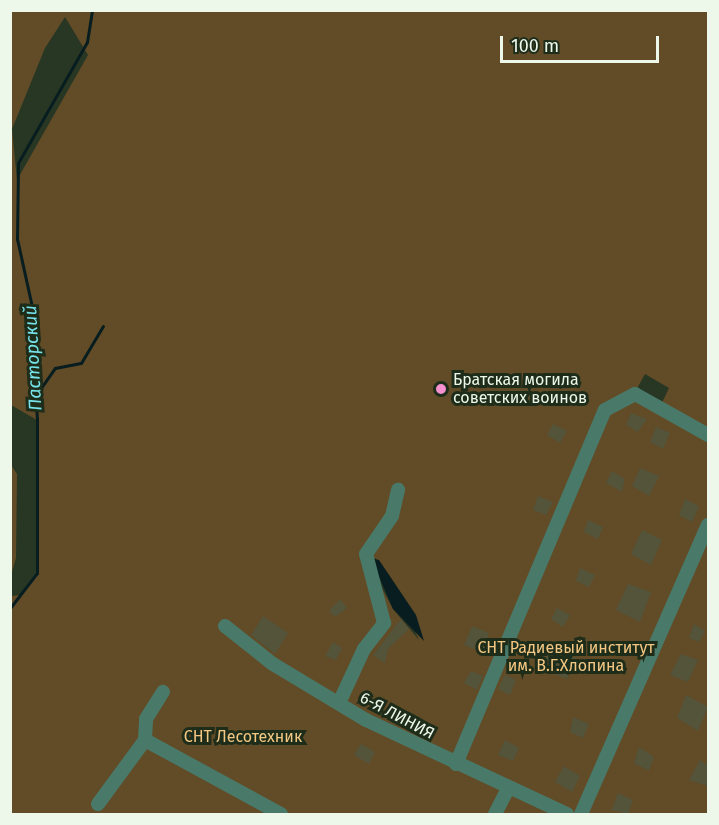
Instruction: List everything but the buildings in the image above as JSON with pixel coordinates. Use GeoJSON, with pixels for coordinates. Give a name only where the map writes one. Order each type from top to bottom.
{"type":"FeatureCollection","features":[{"type":"Feature","properties":{"kind":"street"},"geometry":{"type":"LineString","coordinates":[[456,764],[605,410],[635,394],[708,435]]}},
{"type":"Feature","properties":{"kind":"street"},"geometry":{"type":"LineString","coordinates":[[339,703],[364,649],[384,623],[366,554],[392,516],[398,490]]}},
{"type":"Feature","properties":{"kind":"street"},"geometry":{"type":"LineString","coordinates":[[581,814],[708,525]]}},
{"type":"Feature","properties":{"kind":"street","name":"6-Я ЛИНИЯ"},"geometry":{"type":"LineString","coordinates":[[225,626],[273,664],[339,703],[456,764],[567,814]]}},
{"type":"Feature","properties":{"kind":"street"},"geometry":{"type":"LineString","coordinates":[[98,804],[145,740],[146,719],[163,693]]}},
{"type":"Feature","properties":{"kind":"street"},"geometry":{"type":"LineString","coordinates":[[145,740],[281,814]]}},
{"type":"Feature","properties":{"kind":"street"},"geometry":{"type":"LineString","coordinates":[[495,814],[508,788]]}},
{"type":"Feature","properties":{"kind":"green space"},"geometry":{"type":"Polygon","coordinates":[[[10,11],[708,11],[708,814],[11,814],[11,596],[20,595],[37,573],[37,420],[11,405],[10,11]],[[65,17],[45,48],[12,129],[17,180],[88,55],[65,17]],[[645,374],[634,394],[660,407],[669,388],[645,374]],[[375,558],[374,573],[393,609],[419,640],[389,575],[375,558]]]}},
{"type":"Feature","properties":{"kind":"green space"},"geometry":{"type":"Polygon","coordinates":[[[11,465],[17,474],[16,558],[11,575],[11,465]]]}},
{"type":"Feature","properties":{"kind":"water"},"geometry":{"type":"Polygon","coordinates":[[[371,558],[379,560],[416,615],[424,641],[393,609],[371,558]]]}},
{"type":"Feature","properties":{"kind":"waterway","name":"Пасторский"},"geometry":{"type":"LineString","coordinates":[[10,608],[37,573],[37,419],[30,322],[34,316],[17,239],[18,163],[87,42],[92,10]]}},
{"type":"Feature","properties":{"kind":"waterway"},"geometry":{"type":"LineString","coordinates":[[36,395],[55,368],[81,363],[103,326]]}},
{"type":"Feature","properties":{"kind":"place","name":"Братская могила советских воинов"},"geometry":{"type":"Point","coordinates":[441,389]}},
{"type":"Feature","properties":{"kind":"park label","name":"СНТ Радиевый институт им. В.Г.Хлопина"},"geometry":{"type":"Point","coordinates":[566,657]}},
{"type":"Feature","properties":{"kind":"park label","name":"СНТ Лесотехник"},"geometry":{"type":"Point","coordinates":[243,737]}}]}
